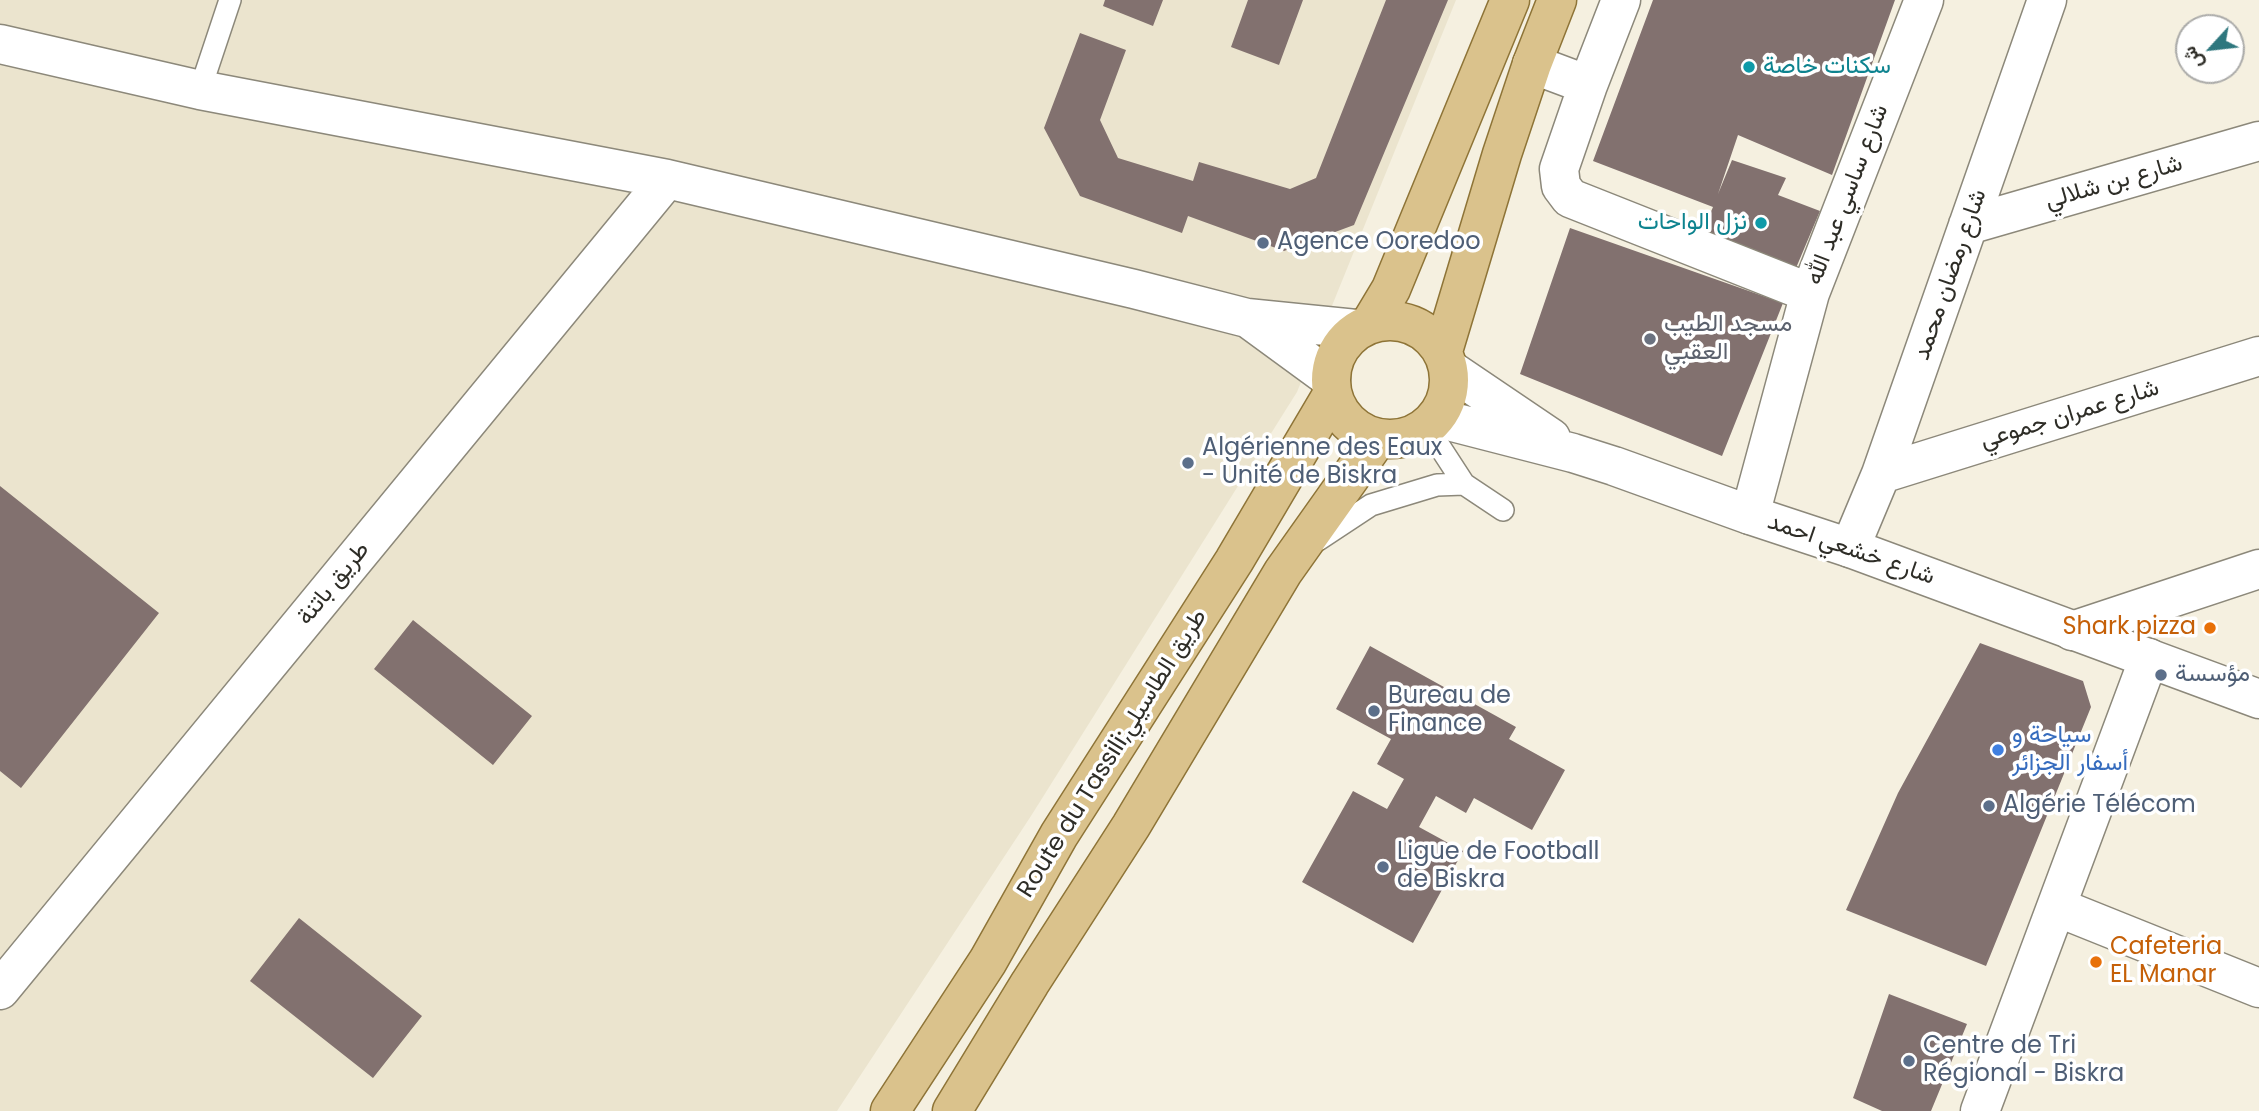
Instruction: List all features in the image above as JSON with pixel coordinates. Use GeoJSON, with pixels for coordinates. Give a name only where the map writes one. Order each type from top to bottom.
{"type":"FeatureCollection","features":[{"type":"Feature","properties":{"kind":"main road"},"geometry":{"type":"LineString","coordinates":[[1510,0],[1391,289],[1363,326],[1339,349],[1333,364],[1332,387],[1339,410],[1349,423],[1362,433],[1377,439],[1395,440],[1412,436],[1432,423],[1444,407],[1450,389],[1446,360],[1502,154],[1557,0]]}},
{"type":"Feature","properties":{"kind":"main road"},"geometry":{"type":"LineString","coordinates":[[1363,326],[1387,321],[1403,322],[1426,333],[1446,360]]}},
{"type":"Feature","properties":{"kind":"main road","name":"Route du Tassili;طريق الطاسيلي"},"geometry":{"type":"LineString","coordinates":[[890,1111],[988,961],[1059,835],[1234,561],[1332,387]]}},
{"type":"Feature","properties":{"kind":"main road","name":"Route du Tassili;طريق الطاسيلي"},"geometry":{"type":"LineString","coordinates":[[952,1111],[1131,826],[1283,572],[1377,439]]}},
{"type":"Feature","properties":{"kind":"main road"},"geometry":{"type":"LineString","coordinates":[[1083,799],[1094,800],[1115,809],[1131,826]]}},
{"type":"Feature","properties":{"kind":"main road"},"geometry":{"type":"LineString","coordinates":[[1059,835],[1065,845],[1084,860],[1107,865]]}},
{"type":"Feature","properties":{"kind":"street"},"geometry":{"type":"LineString","coordinates":[[1621,0],[1559,169],[1561,187],[1570,198],[1810,293]]}},
{"type":"Feature","properties":{"kind":"street","name":"شارع ساسي عبد الله"},"geometry":{"type":"LineString","coordinates":[[1750,516],[1810,293],[1924,0]]}},
{"type":"Feature","properties":{"kind":"street","name":"شارع رمضان محمد"},"geometry":{"type":"LineString","coordinates":[[1850,548],[1881,474],[2048,0]]}},
{"type":"Feature","properties":{"kind":"street"},"geometry":{"type":"LineString","coordinates":[[0,44],[200,90],[667,179],[1247,318],[1363,326]]}},
{"type":"Feature","properties":{"kind":"street"},"geometry":{"type":"LineString","coordinates":[[1532,64],[1588,85]]}},
{"type":"Feature","properties":{"kind":"street","name":"شارع بن شلالي"},"geometry":{"type":"LineString","coordinates":[[1968,225],[2259,141]]}},
{"type":"Feature","properties":{"kind":"street","name":"طريق باتنة"},"geometry":{"type":"LineString","coordinates":[[0,990],[667,179]]}},
{"type":"Feature","properties":{"kind":"street"},"geometry":{"type":"LineString","coordinates":[[1247,318],[1332,387]]}},
{"type":"Feature","properties":{"kind":"street","name":"شارع عمران جموعي"},"geometry":{"type":"LineString","coordinates":[[1881,474],[2259,356]]}},
{"type":"Feature","properties":{"kind":"street"},"geometry":{"type":"LineString","coordinates":[[1446,360],[1573,453]]}},
{"type":"Feature","properties":{"kind":"street","name":"شارع خشعي احمد"},"geometry":{"type":"LineString","coordinates":[[1432,423],[1573,453],[1750,516],[1850,548],[2259,699]]}},
{"type":"Feature","properties":{"kind":"street"},"geometry":{"type":"LineString","coordinates":[[2073,631],[2259,569]]}},
{"type":"Feature","properties":{"kind":"street"},"geometry":{"type":"LineString","coordinates":[[1980,1111],[2149,658]]}},
{"type":"Feature","properties":{"kind":"street"},"geometry":{"type":"LineString","coordinates":[[2057,907],[2259,988]]}},
{"type":"Feature","properties":{"kind":"lane"},"geometry":{"type":"LineString","coordinates":[[200,90],[230,0]]}},
{"type":"Feature","properties":{"kind":"lane"},"geometry":{"type":"LineString","coordinates":[[1432,423],[1464,484],[1503,510]]}},
{"type":"Feature","properties":{"kind":"lane"},"geometry":{"type":"LineString","coordinates":[[1283,572],[1323,535],[1371,505],[1427,488],[1464,484]]}},
{"type":"Feature","properties":{"kind":"shaded area"},"geometry":{"type":"Polygon","coordinates":[[[0,0],[1456,0],[1297,392],[1031,816],[837,1111],[0,1111],[0,0]]]}},
{"type":"Feature","properties":{"kind":"building"},"geometry":{"type":"Polygon","coordinates":[[[1105,0],[1163,0],[1153,26],[1103,6],[1105,0]]]}},
{"type":"Feature","properties":{"kind":"building"},"geometry":{"type":"Polygon","coordinates":[[[1248,0],[1303,0],[1279,65],[1231,47],[1248,0]]]}},
{"type":"Feature","properties":{"kind":"building"},"geometry":{"type":"Polygon","coordinates":[[[1386,0],[1448,0],[1354,225],[1284,251],[1188,216],[1182,233],[1080,196],[1044,128],[1080,33],[1126,50],[1100,120],[1118,158],[1193,181],[1199,162],[1290,189],[1316,178],[1386,0]]]}},
{"type":"Feature","properties":{"kind":"building","name":"سكنات خاصة"},"geometry":{"type":"Polygon","coordinates":[[[1653,0],[1895,0],[1832,175],[1738,135],[1718,194],[1732,160],[1786,178],[1778,195],[1820,211],[1796,268],[1701,235],[1713,207],[1593,161],[1653,0]]]}},
{"type":"Feature","properties":{"kind":"building","name":"مسجد الطيب العقبي"},"geometry":{"type":"Polygon","coordinates":[[[1570,228],[1783,303],[1722,456],[1520,374],[1570,228]]]}},
{"type":"Feature","properties":{"kind":"building"},"geometry":{"type":"Polygon","coordinates":[[[0,486],[159,613],[21,788],[0,771],[0,486]]]}},
{"type":"Feature","properties":{"kind":"building"},"geometry":{"type":"Polygon","coordinates":[[[413,620],[532,716],[493,765],[374,669],[413,620]]]}},
{"type":"Feature","properties":{"kind":"building"},"geometry":{"type":"Polygon","coordinates":[[[1980,643],[2083,681],[2091,707],[1986,966],[1846,910],[1898,793],[1980,643]]]}},
{"type":"Feature","properties":{"kind":"building"},"geometry":{"type":"Polygon","coordinates":[[[1370,646],[1516,727],[1509,739],[1565,770],[1532,830],[1474,798],[1466,813],[1436,796],[1419,827],[1463,851],[1413,943],[1302,882],[1353,791],[1387,809],[1404,779],[1377,764],[1391,739],[1336,709],[1370,646]]]}},
{"type":"Feature","properties":{"kind":"building"},"geometry":{"type":"Polygon","coordinates":[[[299,918],[422,1016],[373,1078],[250,981],[299,918]]]}},
{"type":"Feature","properties":{"kind":"building","name":"Centre de Tri Régional - Biskra"},"geometry":{"type":"Polygon","coordinates":[[[1889,994],[1967,1024],[1931,1111],[1882,1111],[1853,1098],[1889,994]]]}},
{"type":"Feature","properties":{"kind":"place","name":"سكنات خاصة"},"geometry":{"type":"Point","coordinates":[1749,67]}},
{"type":"Feature","properties":{"kind":"place","name":"نزل الواحات"},"geometry":{"type":"Point","coordinates":[1761,223]}},
{"type":"Feature","properties":{"kind":"place","name":"Agence Ooredoo"},"geometry":{"type":"Point","coordinates":[1263,243]}},
{"type":"Feature","properties":{"kind":"place","name":"مسجد الطيب العقبي"},"geometry":{"type":"Point","coordinates":[1650,339]}},
{"type":"Feature","properties":{"kind":"place","name":"Algérienne des Eaux - Unité de Biskra"},"geometry":{"type":"Point","coordinates":[1188,463]}},
{"type":"Feature","properties":{"kind":"place","name":"Shark pizza"},"geometry":{"type":"Point","coordinates":[2210,628]}},
{"type":"Feature","properties":{"kind":"place","name":"مؤسسة"},"geometry":{"type":"Point","coordinates":[2161,675]}},
{"type":"Feature","properties":{"kind":"place","name":"Bureau de Finance"},"geometry":{"type":"Point","coordinates":[1374,711]}},
{"type":"Feature","properties":{"kind":"place","name":"سياحة و أسفار الجزائر"},"geometry":{"type":"Point","coordinates":[1998,750]}},
{"type":"Feature","properties":{"kind":"place","name":"Algérie Télécom"},"geometry":{"type":"Point","coordinates":[1989,806]}},
{"type":"Feature","properties":{"kind":"place","name":"Ligue de Football de Biskra"},"geometry":{"type":"Point","coordinates":[1383,867]}},
{"type":"Feature","properties":{"kind":"place","name":"Cafeteria EL Manar"},"geometry":{"type":"Point","coordinates":[2096,962]}},
{"type":"Feature","properties":{"kind":"place","name":"Centre de Tri Régional - Biskra"},"geometry":{"type":"Point","coordinates":[1909,1061]}}]}
